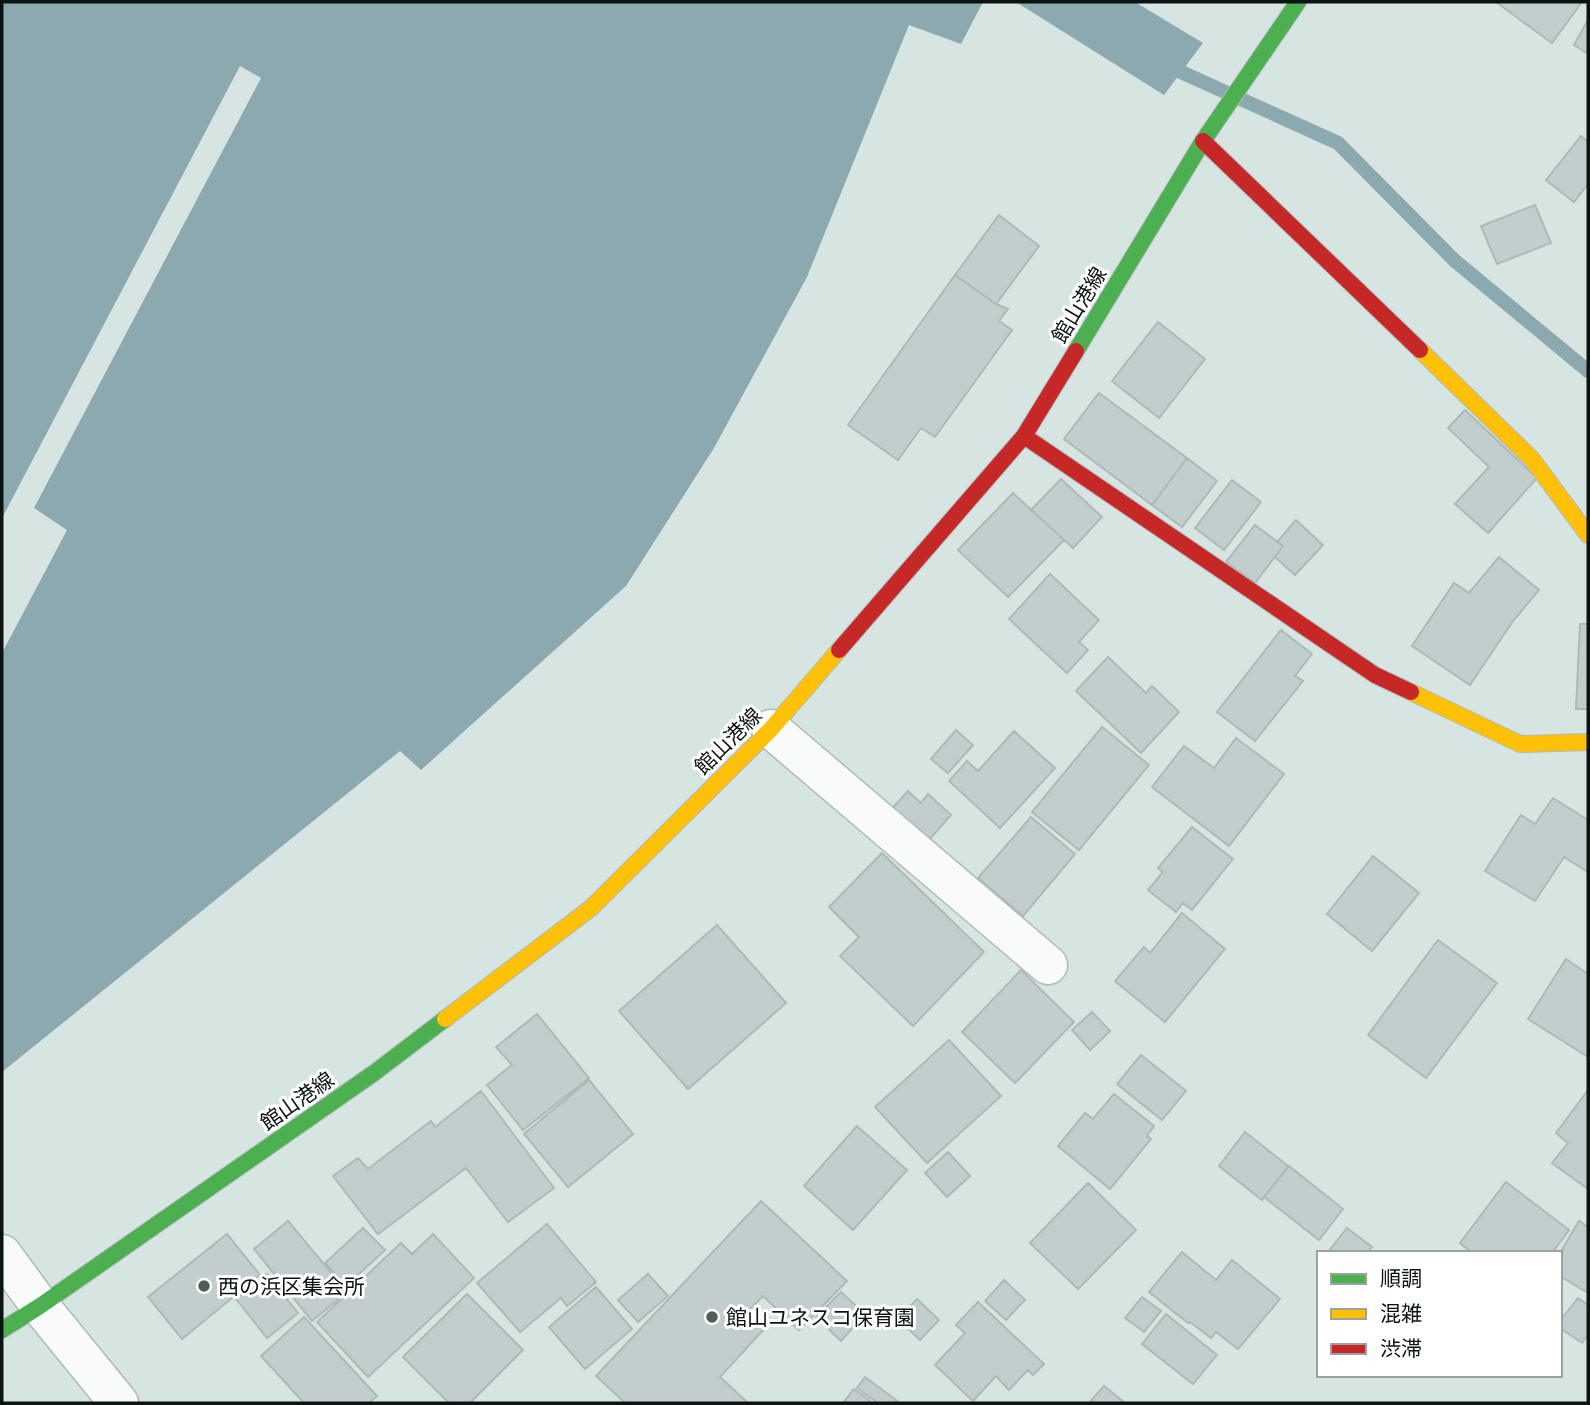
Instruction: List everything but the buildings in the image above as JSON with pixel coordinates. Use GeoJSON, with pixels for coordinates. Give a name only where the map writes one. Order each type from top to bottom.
{"type":"FeatureCollection","features":[{"type":"Feature","properties":{"kind":"main road","name":"館山港線"},"geometry":{"type":"LineString","coordinates":[[2,1330],[374,1073],[590,908],[771,729],[1024,436],[1207,135],[1298,2]]}},
{"type":"Feature","properties":{"kind":"main road"},"geometry":{"type":"LineString","coordinates":[[1207,135],[1532,459],[1588,535]]}},
{"type":"Feature","properties":{"kind":"main road"},"geometry":{"type":"LineString","coordinates":[[1024,436],[1375,675],[1520,744],[1588,742]]}},
{"type":"Feature","properties":{"kind":"street"},"geometry":{"type":"LineString","coordinates":[[771,729],[1048,965]]}},
{"type":"Feature","properties":{"kind":"street"},"geometry":{"type":"LineString","coordinates":[[2,1254],[40,1306],[119,1403]]}},
{"type":"Feature","properties":{"kind":"water"},"geometry":{"type":"Polygon","coordinates":[[[2,2],[983,2],[961,44],[909,25],[807,277],[714,448],[626,586],[421,770],[400,751],[2,1072],[2,653],[67,530],[34,508],[261,78],[240,66],[2,518],[2,2]]]}},
{"type":"Feature","properties":{"kind":"water"},"geometry":{"type":"Polygon","coordinates":[[[1016,2],[1135,2],[1203,43],[1164,95],[1016,2]]]}},
{"type":"Feature","properties":{"kind":"waterway"},"geometry":{"type":"LineString","coordinates":[[1181,72],[1338,143],[1454,260],[1588,371]]}},
{"type":"Feature","properties":{"kind":"traffic: fast"},"geometry":{"type":"LineString","coordinates":[[1076,351],[1203,141],[1298,2]]}},
{"type":"Feature","properties":{"kind":"traffic: fast"},"geometry":{"type":"LineString","coordinates":[[2,1330],[374,1073],[445,1019]]}},
{"type":"Feature","properties":{"kind":"traffic: slow"},"geometry":{"type":"LineString","coordinates":[[1420,350],[1532,459],[1588,535]]}},
{"type":"Feature","properties":{"kind":"traffic: slow"},"geometry":{"type":"LineString","coordinates":[[445,1019],[591,908],[771,729],[839,650]]}},
{"type":"Feature","properties":{"kind":"traffic: slow"},"geometry":{"type":"LineString","coordinates":[[1411,692],[1520,744],[1588,742]]}},
{"type":"Feature","properties":{"kind":"traffic: jam"},"geometry":{"type":"LineString","coordinates":[[1203,141],[1420,350]]}},
{"type":"Feature","properties":{"kind":"traffic: jam"},"geometry":{"type":"LineString","coordinates":[[839,650],[1024,436],[1076,351]]}},
{"type":"Feature","properties":{"kind":"traffic: jam"},"geometry":{"type":"LineString","coordinates":[[1024,436],[1375,675],[1411,692]]}},
{"type":"Feature","properties":{"kind":"place","name":"西の浜区集会所"},"geometry":{"type":"Point","coordinates":[204,1286]}},
{"type":"Feature","properties":{"kind":"place","name":"館山ユネスコ保育園"},"geometry":{"type":"Point","coordinates":[712,1317]}}]}
